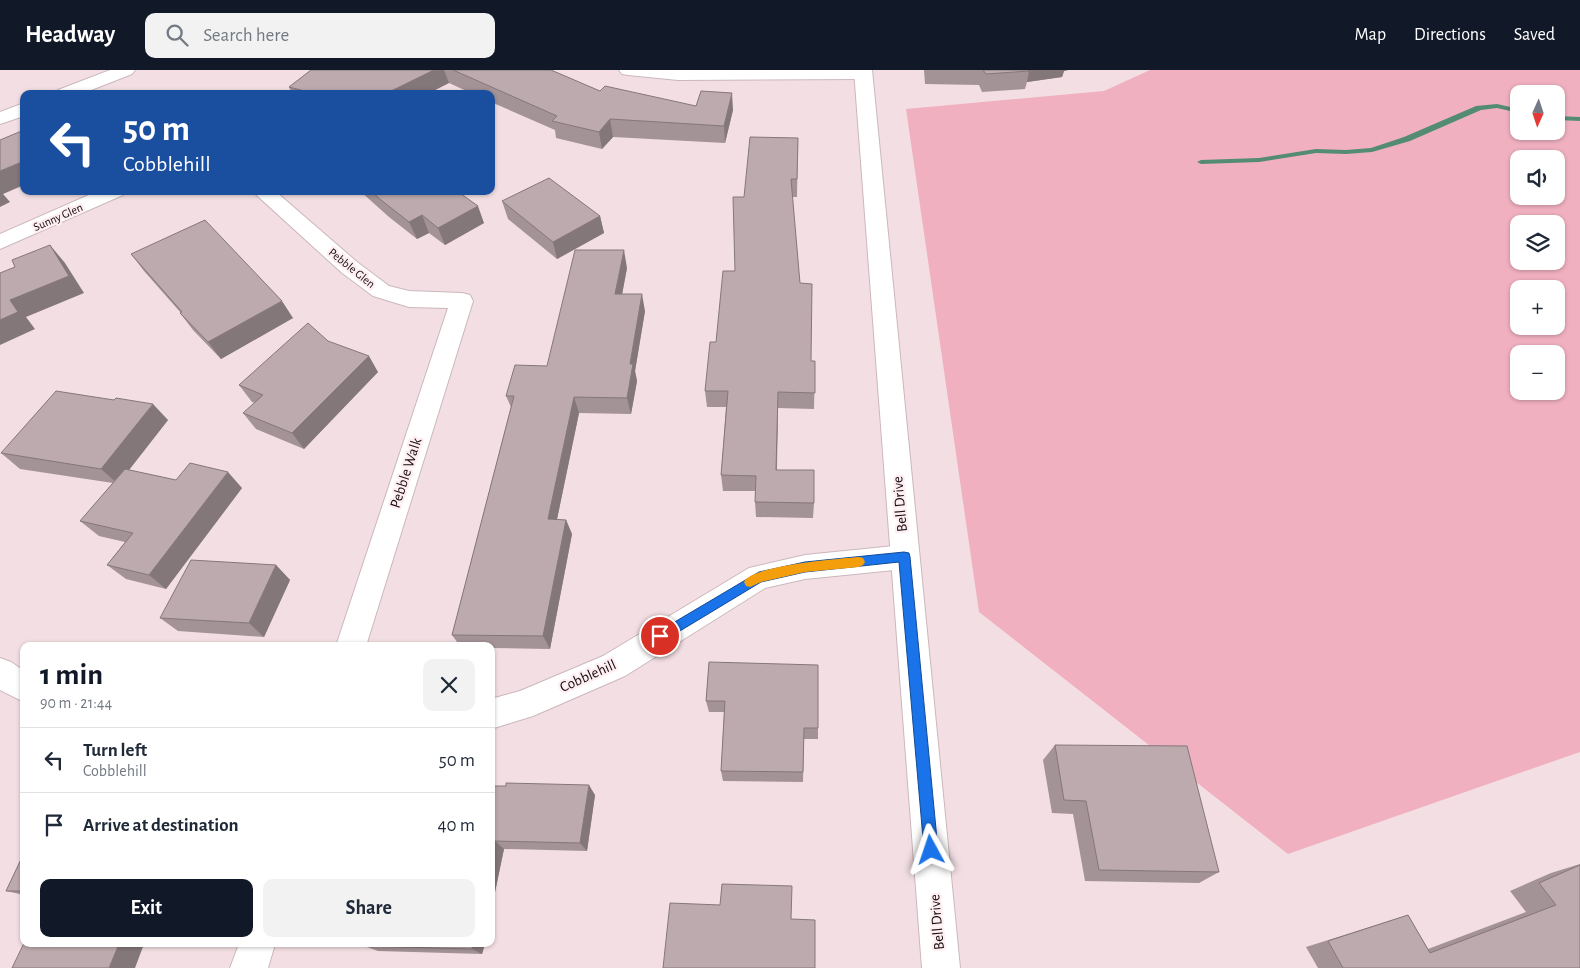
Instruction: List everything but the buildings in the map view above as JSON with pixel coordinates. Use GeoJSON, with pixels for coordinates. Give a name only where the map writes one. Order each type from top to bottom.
{"type":"FeatureCollection","features":[{"type":"Feature","properties":{"kind":"street"},"geometry":{"type":"LineString","coordinates":[[74,90],[126,70]]}},
{"type":"Feature","properties":{"kind":"street"},"geometry":{"type":"LineString","coordinates":[[628,70],[678,75],[863,72]]}},
{"type":"Feature","properties":{"kind":"street","name":"Bell Drive"},"geometry":{"type":"LineString","coordinates":[[863,72],[904,557],[942,968]]}},
{"type":"Feature","properties":{"kind":"street"},"geometry":{"type":"LineString","coordinates":[[0,118],[20,110]]}},
{"type":"Feature","properties":{"kind":"street","name":"Sunny Glen"},"geometry":{"type":"LineString","coordinates":[[0,242],[107,195]]}},
{"type":"Feature","properties":{"kind":"street","name":"Pebble Glen"},"geometry":{"type":"LineString","coordinates":[[267,195],[349,268],[381,291],[409,299],[462,301]]}},
{"type":"Feature","properties":{"kind":"street","name":"Pebble Walk"},"geometry":{"type":"LineString","coordinates":[[351,642],[462,301]]}},
{"type":"Feature","properties":{"kind":"street","name":"Cobblehill"},"geometry":{"type":"LineString","coordinates":[[495,713],[522,705],[614,666],[691,616],[759,577],[805,567],[904,557]]}},
{"type":"Feature","properties":{"kind":"street"},"geometry":{"type":"LineString","coordinates":[[0,672],[20,685]]}},
{"type":"Feature","properties":{"kind":"street"},"geometry":{"type":"LineString","coordinates":[[249,968],[256,947]]}},
{"type":"Feature","properties":{"kind":"shaded area"},"geometry":{"type":"Polygon","coordinates":[[[1150,70],[1580,70],[1580,752],[1288,854],[979,612],[906,109],[1104,91],[1150,70]]]}},
{"type":"Feature","properties":{"kind":"waterway"},"geometry":{"type":"LineString","coordinates":[[1201,162],[1259,160],[1316,151],[1346,152],[1372,150],[1407,139],[1479,108],[1497,106],[1510,109]]}},
{"type":"Feature","properties":{"kind":"waterway"},"geometry":{"type":"LineString","coordinates":[[1565,118],[1580,119]]}},
{"type":"Feature","properties":{"kind":"slow traffic"},"geometry":{"type":"LineString","coordinates":[[750,582],[759,577],[805,567],[859,562]]}},
{"type":"Feature","properties":{"kind":"route"},"geometry":{"type":"LineString","coordinates":[[660,636],[759,577],[805,567],[904,557],[931,850]]}}]}
